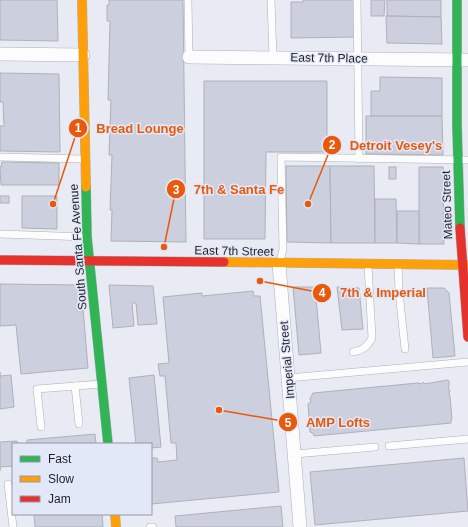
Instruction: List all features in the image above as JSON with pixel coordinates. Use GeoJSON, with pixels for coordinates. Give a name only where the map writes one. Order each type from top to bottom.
{"type":"FeatureCollection","features":[{"type":"Feature","properties":{"kind":"main road","name":"South Santa Fe Avenue"},"geometry":{"type":"LineString","coordinates":[[82,0],[87,238],[108,443]]}},
{"type":"Feature","properties":{"kind":"main road","name":"Mateo Street"},"geometry":{"type":"LineString","coordinates":[[457,0],[462,60],[458,160],[468,337]]}},
{"type":"Feature","properties":{"kind":"main road","name":"East 7th Street"},"geometry":{"type":"LineString","coordinates":[[0,260],[465,265]]}},
{"type":"Feature","properties":{"kind":"main road"},"geometry":{"type":"LineString","coordinates":[[115,515],[116,527]]}},
{"type":"Feature","properties":{"kind":"street"},"geometry":{"type":"LineString","coordinates":[[0,54],[83,55]]}},
{"type":"Feature","properties":{"kind":"street","name":"East 7th Place"},"geometry":{"type":"LineString","coordinates":[[189,57],[462,60]]}},
{"type":"Feature","properties":{"kind":"street","name":"Imperial Street"},"geometry":{"type":"LineString","coordinates":[[279,264],[300,527]]}},
{"type":"Feature","properties":{"kind":"lane"},"geometry":{"type":"LineString","coordinates":[[188,0],[189,57]]}},
{"type":"Feature","properties":{"kind":"lane"},"geometry":{"type":"LineString","coordinates":[[271,0],[273,58]]}},
{"type":"Feature","properties":{"kind":"lane"},"geometry":{"type":"LineString","coordinates":[[357,0],[359,159]]}},
{"type":"Feature","properties":{"kind":"lane"},"geometry":{"type":"LineString","coordinates":[[0,157],[85,159]]}},
{"type":"Feature","properties":{"kind":"lane"},"geometry":{"type":"LineString","coordinates":[[279,264],[283,249],[281,157],[468,160]]}},
{"type":"Feature","properties":{"kind":"lane"},"geometry":{"type":"LineString","coordinates":[[0,234],[87,238]]}},
{"type":"Feature","properties":{"kind":"lane"},"geometry":{"type":"LineString","coordinates":[[353,352],[362,350],[372,338],[368,265]]}},
{"type":"Feature","properties":{"kind":"lane"},"geometry":{"type":"LineString","coordinates":[[398,265],[399,292],[406,349]]}},
{"type":"Feature","properties":{"kind":"lane"},"geometry":{"type":"LineString","coordinates":[[288,378],[468,362]]}},
{"type":"Feature","properties":{"kind":"lane"},"geometry":{"type":"LineString","coordinates":[[41,427],[37,390],[102,383]]}},
{"type":"Feature","properties":{"kind":"lane"},"geometry":{"type":"LineString","coordinates":[[75,386],[79,424]]}},
{"type":"Feature","properties":{"kind":"lane"},"geometry":{"type":"LineString","coordinates":[[389,446],[468,439]]}},
{"type":"Feature","properties":{"kind":"lane"},"geometry":{"type":"LineString","coordinates":[[294,454],[375,447]]}},
{"type":"Feature","properties":{"kind":"lane"},"geometry":{"type":"LineString","coordinates":[[8,484],[13,527]]}},
{"type":"Feature","properties":{"kind":"building"},"geometry":{"type":"Polygon","coordinates":[[[0,0],[57,0],[58,41],[0,40],[0,0]]]}},
{"type":"Feature","properties":{"kind":"building"},"geometry":{"type":"Polygon","coordinates":[[[109,0],[183,0],[186,242],[111,241],[112,210],[110,210],[112,155],[109,155],[111,100],[108,100],[110,21],[107,21],[107,5],[109,5],[109,0]]]}},
{"type":"Feature","properties":{"kind":"building"},"geometry":{"type":"Polygon","coordinates":[[[303,0],[355,0],[356,37],[291,38],[291,2],[303,2],[303,0]]]}},
{"type":"Feature","properties":{"kind":"building"},"geometry":{"type":"Polygon","coordinates":[[[371,0],[385,0],[384,16],[371,16],[371,0]]]}},
{"type":"Feature","properties":{"kind":"building"},"geometry":{"type":"Polygon","coordinates":[[[387,0],[441,0],[441,17],[387,16],[387,0]]]}},
{"type":"Feature","properties":{"kind":"building"},"geometry":{"type":"Polygon","coordinates":[[[386,16],[441,17],[442,44],[387,43],[386,16]]]}},
{"type":"Feature","properties":{"kind":"building"},"geometry":{"type":"Polygon","coordinates":[[[0,73],[59,74],[60,152],[0,151],[0,126],[4,126],[3,102],[0,102],[0,73]]]}},
{"type":"Feature","properties":{"kind":"building"},"geometry":{"type":"Polygon","coordinates":[[[380,77],[442,78],[442,116],[371,116],[371,91],[380,91],[380,77]]]}},
{"type":"Feature","properties":{"kind":"building"},"geometry":{"type":"Polygon","coordinates":[[[204,81],[327,81],[327,152],[266,152],[265,239],[204,239],[204,81]]]}},
{"type":"Feature","properties":{"kind":"building"},"geometry":{"type":"Polygon","coordinates":[[[366,116],[442,116],[443,155],[366,154],[366,116]]]}},
{"type":"Feature","properties":{"kind":"building"},"geometry":{"type":"Polygon","coordinates":[[[2,162],[59,163],[59,185],[1,185],[0,167],[2,162]]]}},
{"type":"Feature","properties":{"kind":"building"},"geometry":{"type":"Polygon","coordinates":[[[286,166],[330,166],[331,243],[287,242],[286,166]]]}},
{"type":"Feature","properties":{"kind":"building"},"geometry":{"type":"Polygon","coordinates":[[[330,166],[374,166],[375,243],[331,243],[330,166]]]}},
{"type":"Feature","properties":{"kind":"building"},"geometry":{"type":"Polygon","coordinates":[[[389,167],[396,167],[396,179],[389,179],[389,167]]]}},
{"type":"Feature","properties":{"kind":"building"},"geometry":{"type":"Polygon","coordinates":[[[419,167],[443,167],[444,244],[419,244],[419,167]]]}},
{"type":"Feature","properties":{"kind":"building"},"geometry":{"type":"Polygon","coordinates":[[[0,196],[9,196],[9,203],[0,203],[0,196]]]}},
{"type":"Feature","properties":{"kind":"building"},"geometry":{"type":"Polygon","coordinates":[[[22,196],[57,196],[57,229],[22,228],[22,196]]]}},
{"type":"Feature","properties":{"kind":"building"},"geometry":{"type":"Polygon","coordinates":[[[375,199],[396,199],[397,243],[375,243],[375,199]]]}},
{"type":"Feature","properties":{"kind":"building"},"geometry":{"type":"Polygon","coordinates":[[[397,211],[419,211],[419,244],[397,243],[397,211]]]}},
{"type":"Feature","properties":{"kind":"building"},"geometry":{"type":"Polygon","coordinates":[[[0,284],[81,285],[88,368],[21,374],[16,325],[0,326],[0,284]]]}},
{"type":"Feature","properties":{"kind":"building"},"geometry":{"type":"Polygon","coordinates":[[[109,285],[153,286],[157,324],[138,325],[136,303],[132,303],[134,326],[113,328],[109,285]]]}},
{"type":"Feature","properties":{"kind":"building"},"geometry":{"type":"Polygon","coordinates":[[[293,287],[315,287],[321,353],[299,355],[293,287]]]}},
{"type":"Feature","properties":{"kind":"building"},"geometry":{"type":"Polygon","coordinates":[[[337,287],[359,288],[363,329],[342,330],[337,287]]]}},
{"type":"Feature","properties":{"kind":"building"},"geometry":{"type":"Polygon","coordinates":[[[427,288],[444,288],[449,293],[455,356],[433,358],[427,288]]]}},
{"type":"Feature","properties":{"kind":"building"},"geometry":{"type":"Polygon","coordinates":[[[253,291],[254,296],[260,296],[279,492],[152,504],[152,458],[157,458],[158,462],[177,460],[176,443],[171,443],[165,376],[160,376],[158,364],[169,363],[163,297],[202,293],[202,296],[253,291]]]}},
{"type":"Feature","properties":{"kind":"building"},"geometry":{"type":"Polygon","coordinates":[[[11,375],[14,407],[0,409],[0,376],[11,375]]]}},
{"type":"Feature","properties":{"kind":"building"},"geometry":{"type":"Polygon","coordinates":[[[154,375],[161,447],[152,448],[152,443],[136,443],[129,378],[154,375]]]}},
{"type":"Feature","properties":{"kind":"building"},"geometry":{"type":"Polygon","coordinates":[[[447,380],[449,381],[448,387],[450,391],[451,423],[314,436],[313,433],[310,432],[308,404],[311,402],[310,399],[313,393],[418,383],[422,384],[423,382],[425,384],[447,380]]]}},
{"type":"Feature","properties":{"kind":"building"},"geometry":{"type":"Polygon","coordinates":[[[95,434],[96,443],[27,443],[27,440],[95,434]]]}},
{"type":"Feature","properties":{"kind":"building"},"geometry":{"type":"Polygon","coordinates":[[[17,441],[18,443],[12,443],[12,466],[0,467],[0,442],[17,441]]]}},
{"type":"Feature","properties":{"kind":"building"},"geometry":{"type":"Polygon","coordinates":[[[464,458],[468,511],[315,525],[310,472],[464,458]]]}},
{"type":"Feature","properties":{"kind":"building"},"geometry":{"type":"Polygon","coordinates":[[[281,506],[283,527],[176,527],[175,516],[281,506]]]}},
{"type":"Feature","properties":{"kind":"building"},"geometry":{"type":"Polygon","coordinates":[[[34,515],[102,515],[103,527],[35,527],[34,515]]]}},
{"type":"Feature","properties":{"kind":"traffic: fast"},"geometry":{"type":"LineString","coordinates":[[457,0],[457,126],[460,228]]}},
{"type":"Feature","properties":{"kind":"traffic: fast"},"geometry":{"type":"LineString","coordinates":[[86,187],[87,237],[108,443]]}},
{"type":"Feature","properties":{"kind":"traffic: slow"},"geometry":{"type":"LineString","coordinates":[[82,0],[86,187]]}},
{"type":"Feature","properties":{"kind":"traffic: slow"},"geometry":{"type":"LineString","coordinates":[[224,262],[468,265]]}},
{"type":"Feature","properties":{"kind":"traffic: slow"},"geometry":{"type":"LineString","coordinates":[[115,515],[116,527]]}},
{"type":"Feature","properties":{"kind":"traffic: jam"},"geometry":{"type":"LineString","coordinates":[[460,228],[468,337]]}},
{"type":"Feature","properties":{"kind":"traffic: jam"},"geometry":{"type":"LineString","coordinates":[[0,260],[224,262]]}},
{"type":"Feature","properties":{"kind":"place","name":"Bread Lounge"},"geometry":{"type":"Point","coordinates":[53,204]}},
{"type":"Feature","properties":{"kind":"place","name":"Detroit Vesey's"},"geometry":{"type":"Point","coordinates":[308,204]}},
{"type":"Feature","properties":{"kind":"place","name":"7th & Santa Fe"},"geometry":{"type":"Point","coordinates":[164,247]}},
{"type":"Feature","properties":{"kind":"place","name":"7th & Imperial"},"geometry":{"type":"Point","coordinates":[260,281]}},
{"type":"Feature","properties":{"kind":"place","name":"AMP Lofts"},"geometry":{"type":"Point","coordinates":[219,410]}}]}
